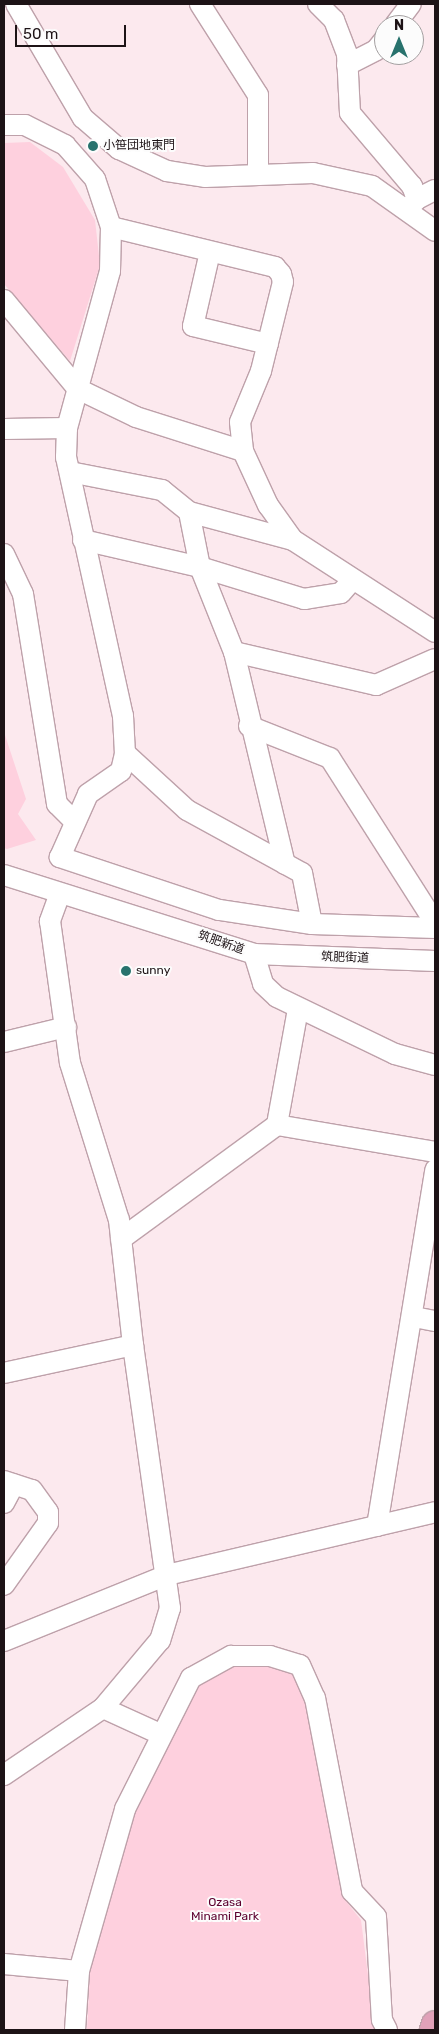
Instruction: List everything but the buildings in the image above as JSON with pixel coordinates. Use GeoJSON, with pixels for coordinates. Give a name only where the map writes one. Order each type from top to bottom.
{"type":"FeatureCollection","features":[{"type":"Feature","properties":{"kind":"main road"},"geometry":{"type":"LineString","coordinates":[[433,2030],[435,2024]]}},
{"type":"Feature","properties":{"kind":"street"},"geometry":{"type":"LineString","coordinates":[[16,4],[83,118],[119,149],[167,171],[205,177],[313,173],[372,186],[413,203],[435,231]]}},
{"type":"Feature","properties":{"kind":"street"},"geometry":{"type":"LineString","coordinates":[[200,4],[258,95],[258,175]]}},
{"type":"Feature","properties":{"kind":"street"},"geometry":{"type":"LineString","coordinates":[[318,4],[335,12],[347,65],[350,112],[412,186],[413,203]]}},
{"type":"Feature","properties":{"kind":"street"},"geometry":{"type":"LineString","coordinates":[[403,15],[411,4]]}},
{"type":"Feature","properties":{"kind":"street"},"geometry":{"type":"LineString","coordinates":[[347,65],[374,51]]}},
{"type":"Feature","properties":{"kind":"street"},"geometry":{"type":"LineString","coordinates":[[4,125],[25,125],[65,145],[95,179],[111,227],[110,271],[67,428],[70,472],[124,716],[125,753],[121,770],[88,794],[73,820],[60,857],[219,910],[312,924],[435,928]]}},
{"type":"Feature","properties":{"kind":"street"},"geometry":{"type":"LineString","coordinates":[[413,203],[435,190]]}},
{"type":"Feature","properties":{"kind":"street"},"geometry":{"type":"LineString","coordinates":[[111,227],[275,268],[280,274],[283,282],[268,344],[240,422],[243,451],[268,505],[293,540]]}},
{"type":"Feature","properties":{"kind":"street"},"geometry":{"type":"LineString","coordinates":[[210,252],[193,326],[268,344]]}},
{"type":"Feature","properties":{"kind":"street"},"geometry":{"type":"LineString","coordinates":[[4,300],[78,389],[136,417],[243,451]]}},
{"type":"Feature","properties":{"kind":"street"},"geometry":{"type":"LineString","coordinates":[[4,429],[67,428]]}},
{"type":"Feature","properties":{"kind":"street"},"geometry":{"type":"LineString","coordinates":[[70,472],[162,490],[189,512],[293,540],[435,632]]}},
{"type":"Feature","properties":{"kind":"street"},"geometry":{"type":"LineString","coordinates":[[189,512],[200,566],[234,652],[250,726],[285,864]]}},
{"type":"Feature","properties":{"kind":"street"},"geometry":{"type":"LineString","coordinates":[[84,540],[200,566],[304,599],[341,593],[353,579]]}},
{"type":"Feature","properties":{"kind":"street"},"geometry":{"type":"LineString","coordinates":[[4,554],[23,594],[57,804],[73,820]]}},
{"type":"Feature","properties":{"kind":"street"},"geometry":{"type":"LineString","coordinates":[[234,652],[376,685],[435,659]]}},
{"type":"Feature","properties":{"kind":"street"},"geometry":{"type":"LineString","coordinates":[[250,726],[330,758],[435,923]]}},
{"type":"Feature","properties":{"kind":"street"},"geometry":{"type":"LineString","coordinates":[[125,753],[188,810],[302,873],[312,924]]}},
{"type":"Feature","properties":{"kind":"street","name":"筑肥新道"},"geometry":{"type":"LineString","coordinates":[[4,876],[59,896],[159,922],[254,954],[263,984],[298,1009],[395,1054],[435,1065]]}},
{"type":"Feature","properties":{"kind":"street"},"geometry":{"type":"LineString","coordinates":[[4,1775],[103,1708],[160,1640],[170,1608],[167,1575],[133,1345],[121,1239],[70,1063],[50,920],[59,896]]}},
{"type":"Feature","properties":{"kind":"street","name":"筑肥街道"},"geometry":{"type":"LineString","coordinates":[[254,954],[435,961]]}},
{"type":"Feature","properties":{"kind":"street"},"geometry":{"type":"LineString","coordinates":[[121,1239],[277,1125],[298,1009]]}},
{"type":"Feature","properties":{"kind":"street"},"geometry":{"type":"LineString","coordinates":[[4,1042],[66,1027]]}},
{"type":"Feature","properties":{"kind":"street"},"geometry":{"type":"LineString","coordinates":[[277,1125],[435,1152]]}},
{"type":"Feature","properties":{"kind":"street"},"geometry":{"type":"LineString","coordinates":[[377,1526],[414,1317],[435,1170]]}},
{"type":"Feature","properties":{"kind":"street"},"geometry":{"type":"LineString","coordinates":[[414,1317],[435,1321]]}},
{"type":"Feature","properties":{"kind":"street"},"geometry":{"type":"LineString","coordinates":[[4,1373],[133,1345]]}},
{"type":"Feature","properties":{"kind":"street"},"geometry":{"type":"LineString","coordinates":[[4,1502],[9,1482],[32,1490],[42,1501],[48,1523],[4,1585]]}},
{"type":"Feature","properties":{"kind":"street"},"geometry":{"type":"LineString","coordinates":[[4,1641],[167,1575],[435,1512]]}},
{"type":"Feature","properties":{"kind":"street"},"geometry":{"type":"LineString","coordinates":[[75,2030],[79,1971],[125,1809],[160,1734],[191,1678],[210,1664],[231,1656],[270,1656],[300,1665],[315,1698],[352,1891],[376,1917],[382,2020],[387,2030]]}},
{"type":"Feature","properties":{"kind":"street"},"geometry":{"type":"LineString","coordinates":[[103,1708],[160,1734]]}},
{"type":"Feature","properties":{"kind":"street"},"geometry":{"type":"LineString","coordinates":[[4,1964],[79,1971]]}},
{"type":"Feature","properties":{"kind":"green space"},"geometry":{"type":"Polygon","coordinates":[[[30,142],[63,167],[95,220],[100,265],[70,361],[4,284],[4,143],[30,142]]]}},
{"type":"Feature","properties":{"kind":"green space"},"geometry":{"type":"Polygon","coordinates":[[[4,732],[26,799],[18,814],[36,840],[7,849],[4,848],[4,732]]]}},
{"type":"Feature","properties":{"kind":"green space","name":"Ozasa Minami Park"},"geometry":{"type":"Polygon","coordinates":[[[265,1662],[300,1673],[345,1900],[361,1920],[375,2030],[87,2030],[92,1931],[140,1791],[195,1682],[227,1663],[265,1662]]]}},
{"type":"Feature","properties":{"kind":"place","name":"小笹団地東門"},"geometry":{"type":"Point","coordinates":[93,146]}},
{"type":"Feature","properties":{"kind":"place","name":"sunny"},"geometry":{"type":"Point","coordinates":[126,971]}}]}
